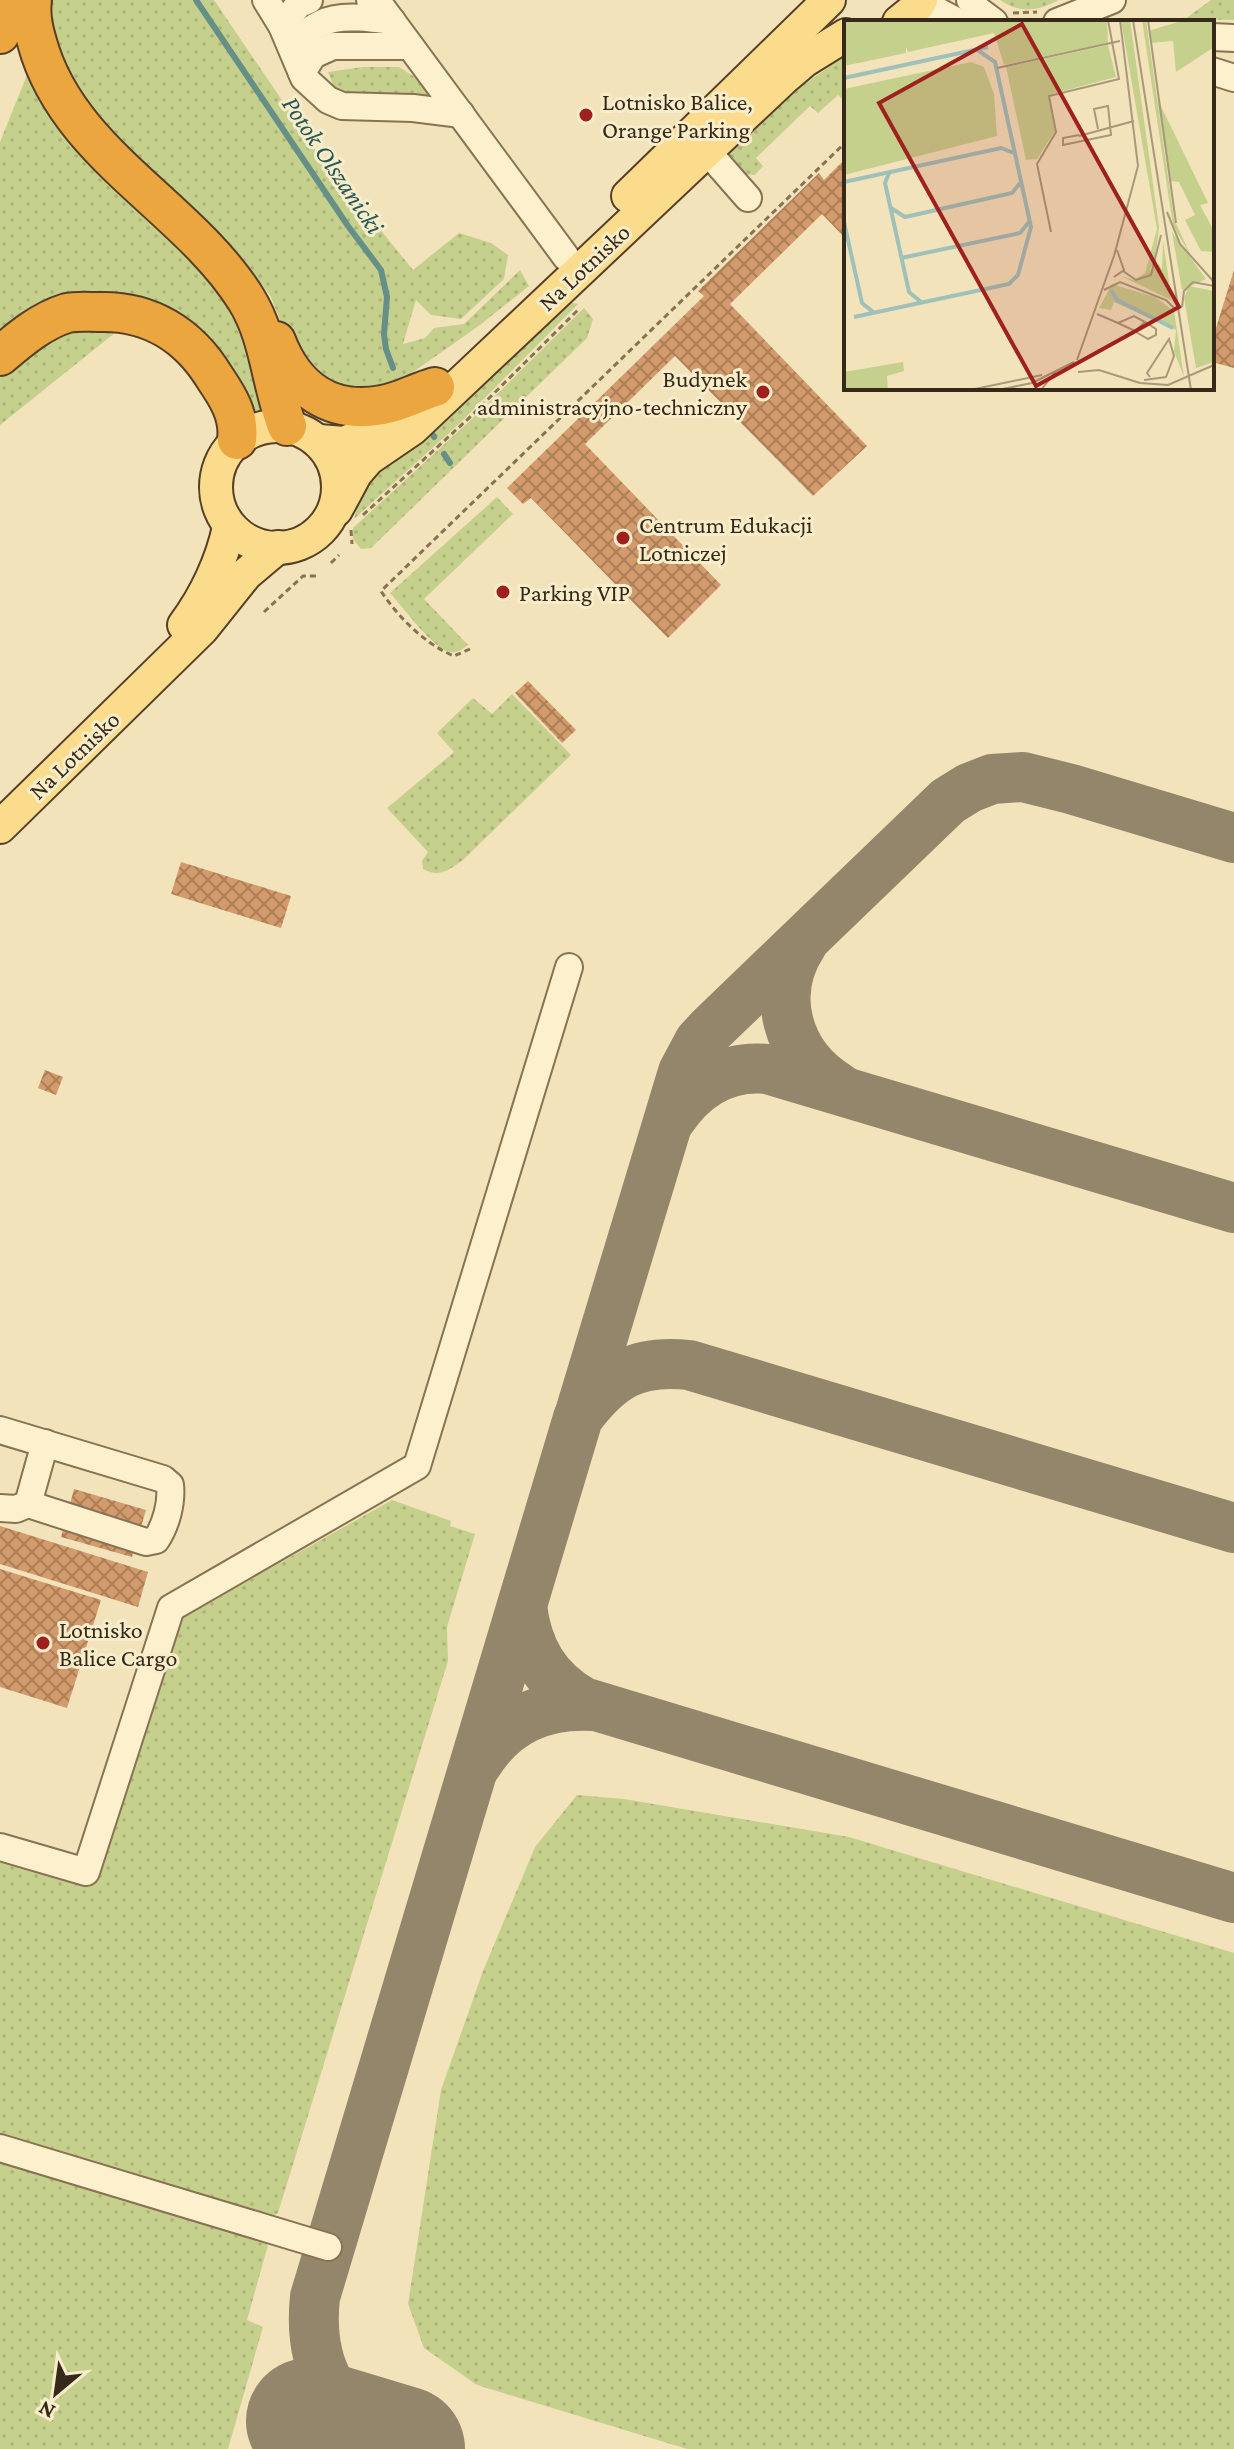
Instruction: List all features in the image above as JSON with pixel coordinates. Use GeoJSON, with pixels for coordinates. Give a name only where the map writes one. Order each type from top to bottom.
{"type":"FeatureCollection","features":[{"type":"Feature","properties":{"kind":"highway"},"geometry":{"type":"LineString","coordinates":[[0,34],[12,0]]}},
{"type":"Feature","properties":{"kind":"highway"},"geometry":{"type":"LineString","coordinates":[[32,0],[34,31],[42,62],[59,94],[86,131],[124,171],[219,262],[251,308],[272,331],[286,367],[296,380],[332,402],[351,407],[383,405],[435,387]]}},
{"type":"Feature","properties":{"kind":"highway"},"geometry":{"type":"LineString","coordinates":[[251,308],[261,331],[278,404],[303,434]]}},
{"type":"Feature","properties":{"kind":"highway"},"geometry":{"type":"LineString","coordinates":[[0,356],[30,330],[68,313],[138,315],[182,338],[201,355],[231,405],[239,428],[237,440]]}},
{"type":"Feature","properties":{"kind":"main road"},"geometry":{"type":"LineString","coordinates":[[831,0],[852,20]]}},
{"type":"Feature","properties":{"kind":"main road","name":"Na Lotnisko"},"geometry":{"type":"LineString","coordinates":[[303,434],[336,444],[353,440],[401,414],[435,387],[831,0]]}},
{"type":"Feature","properties":{"kind":"main road"},"geometry":{"type":"LineString","coordinates":[[902,20],[921,0]]}},
{"type":"Feature","properties":{"kind":"main road","name":"Na Lotnisko"},"geometry":{"type":"LineString","coordinates":[[350,517],[356,473],[368,459],[412,429],[804,61],[844,36]]}},
{"type":"Feature","properties":{"kind":"main road"},"geometry":{"type":"LineString","coordinates":[[253,430],[303,434],[328,453],[350,517],[328,524],[299,544],[278,547],[255,543],[229,527],[219,513],[215,486],[221,460],[237,440],[253,430]]}},
{"type":"Feature","properties":{"kind":"main road","name":"Na Lotnisko"},"geometry":{"type":"LineString","coordinates":[[147,682],[196,607],[220,557],[229,527]]}},
{"type":"Feature","properties":{"kind":"main road","name":"Na Lotnisko"},"geometry":{"type":"LineString","coordinates":[[0,827],[202,629],[246,574],[278,547]]}},
{"type":"Feature","properties":{"kind":"street"},"geometry":{"type":"LineString","coordinates":[[309,0],[298,5],[272,8],[314,90],[342,106],[413,108],[461,114]]}},
{"type":"Feature","properties":{"kind":"street"},"geometry":{"type":"LineString","coordinates":[[929,0],[932,8],[954,20]]}},
{"type":"Feature","properties":{"kind":"street"},"geometry":{"type":"LineString","coordinates":[[970,0],[978,10],[1002,18]]}},
{"type":"Feature","properties":{"kind":"street"},"geometry":{"type":"LineString","coordinates":[[1051,16],[1112,0]]}},
{"type":"Feature","properties":{"kind":"street"},"geometry":{"type":"LineString","coordinates":[[297,62],[308,31],[334,18],[379,6],[566,257]]}},
{"type":"Feature","properties":{"kind":"street"},"geometry":{"type":"LineString","coordinates":[[1214,37],[1234,38]]}},
{"type":"Feature","properties":{"kind":"street"},"geometry":{"type":"LineString","coordinates":[[297,62],[333,46],[410,46]]}},
{"type":"Feature","properties":{"kind":"street"},"geometry":{"type":"LineString","coordinates":[[1214,72],[1234,78]]}},
{"type":"Feature","properties":{"kind":"street"},"geometry":{"type":"LineString","coordinates":[[706,150],[748,198]]}},
{"type":"Feature","properties":{"kind":"street"},"geometry":{"type":"LineString","coordinates":[[0,1847],[86,1872],[171,1608],[417,1466],[569,967]]}},
{"type":"Feature","properties":{"kind":"street"},"geometry":{"type":"LineString","coordinates":[[0,1430],[163,1479],[170,1485],[171,1498],[161,1532],[156,1540],[146,1542],[28,1504],[16,1509],[0,1508]]}},
{"type":"Feature","properties":{"kind":"street"},"geometry":{"type":"LineString","coordinates":[[28,1504],[45,1443]]}},
{"type":"Feature","properties":{"kind":"street"},"geometry":{"type":"LineString","coordinates":[[0,2148],[328,2247]]}},
{"type":"Feature","properties":{"kind":"path"},"geometry":{"type":"LineString","coordinates":[[1002,18],[1033,14],[1051,16]]}},
{"type":"Feature","properties":{"kind":"path"},"geometry":{"type":"LineString","coordinates":[[470,649],[454,656],[437,650],[388,603],[381,591],[844,144]]}},
{"type":"Feature","properties":{"kind":"path"},"geometry":{"type":"LineString","coordinates":[[352,544],[350,517],[468,419],[583,305]]}},
{"type":"Feature","properties":{"kind":"path"},"geometry":{"type":"LineString","coordinates":[[331,563],[339,555]]}},
{"type":"Feature","properties":{"kind":"path"},"geometry":{"type":"LineString","coordinates":[[264,612],[303,576],[317,576]]}},
{"type":"Feature","properties":{"kind":"green space"},"geometry":{"type":"Polygon","coordinates":[[[43,0],[214,0],[315,149],[413,270],[459,233],[491,243],[508,255],[504,279],[461,319],[431,315],[416,300],[403,344],[425,338],[434,328],[464,324],[520,270],[529,286],[480,325],[382,394],[355,399],[295,358],[271,297],[243,259],[187,204],[123,156],[57,71],[43,0]]]}},
{"type":"Feature","properties":{"kind":"green space"},"geometry":{"type":"Polygon","coordinates":[[[1000,0],[1059,0],[1043,7],[1022,9],[1000,0]]]}},
{"type":"Feature","properties":{"kind":"green space"},"geometry":{"type":"Polygon","coordinates":[[[1211,0],[1234,0],[1234,20],[1185,19],[1211,0]]]}},
{"type":"Feature","properties":{"kind":"green space"},"geometry":{"type":"Polygon","coordinates":[[[844,58],[844,101],[838,95],[818,113],[810,106],[756,158],[763,166],[755,175],[743,174],[729,155],[732,145],[806,83],[844,58]]]}},
{"type":"Feature","properties":{"kind":"green space"},"geometry":{"type":"Polygon","coordinates":[[[363,67],[399,67],[427,85],[428,98],[364,99],[334,87],[328,72],[363,67]]]}},
{"type":"Feature","properties":{"kind":"green space"},"geometry":{"type":"Polygon","coordinates":[[[27,75],[66,135],[186,247],[241,325],[268,416],[250,420],[224,372],[74,301],[20,315],[0,333],[0,142],[27,75]]]}},
{"type":"Feature","properties":{"kind":"green space"},"geometry":{"type":"Polygon","coordinates":[[[559,300],[578,304],[461,422],[354,519],[365,477],[559,300]]]}},
{"type":"Feature","properties":{"kind":"green space"},"geometry":{"type":"Polygon","coordinates":[[[584,308],[593,319],[587,338],[371,548],[361,549],[353,539],[353,528],[474,417],[584,308]]]}},
{"type":"Feature","properties":{"kind":"green space"},"geometry":{"type":"Polygon","coordinates":[[[89,324],[121,328],[0,425],[0,378],[39,341],[89,324]]]}},
{"type":"Feature","properties":{"kind":"green space"},"geometry":{"type":"Polygon","coordinates":[[[497,497],[513,514],[424,599],[468,645],[450,652],[427,636],[390,593],[497,497]]]}},
{"type":"Feature","properties":{"kind":"green space"},"geometry":{"type":"Polygon","coordinates":[[[512,694],[571,755],[463,860],[448,870],[429,872],[423,869],[422,861],[428,852],[387,808],[454,752],[437,733],[473,698],[492,714],[512,694]]]}},
{"type":"Feature","properties":{"kind":"green space"},"geometry":{"type":"Polygon","coordinates":[[[392,1500],[451,1521],[450,1526],[475,1534],[447,1627],[448,1661],[278,2213],[267,2220],[0,2142],[0,1862],[91,1884],[175,1622],[392,1500]]]}},
{"type":"Feature","properties":{"kind":"green space"},"geometry":{"type":"Polygon","coordinates":[[[577,1795],[624,1799],[849,1837],[1234,1953],[1234,2449],[687,2449],[477,2385],[424,2348],[408,2304],[441,2090],[483,1971],[535,1847],[577,1795]]]}},
{"type":"Feature","properties":{"kind":"green space"},"geometry":{"type":"Polygon","coordinates":[[[0,2155],[256,2235],[268,2245],[247,2320],[263,2327],[228,2449],[0,2449],[0,2155]]]}},
{"type":"Feature","properties":{"kind":"building"},"geometry":{"type":"Polygon","coordinates":[[[844,160],[844,237],[822,214],[730,304],[867,446],[813,496],[675,356],[585,444],[721,585],[668,638],[531,498],[523,504],[507,488],[704,296],[698,291],[819,173],[824,180],[844,160]]]}},
{"type":"Feature","properties":{"kind":"building"},"geometry":{"type":"Polygon","coordinates":[[[1234,270],[1234,368],[1214,363],[1214,335],[1234,270]]]}},
{"type":"Feature","properties":{"kind":"building"},"geometry":{"type":"Polygon","coordinates":[[[528,681],[576,730],[562,743],[515,693],[528,681]]]}},
{"type":"Feature","properties":{"kind":"building"},"geometry":{"type":"Polygon","coordinates":[[[181,862],[291,896],[281,928],[171,894],[181,862]]]}},
{"type":"Feature","properties":{"kind":"building"},"geometry":{"type":"Polygon","coordinates":[[[45,1070],[63,1077],[56,1095],[38,1088],[45,1070]]]}},
{"type":"Feature","properties":{"kind":"building"},"geometry":{"type":"Polygon","coordinates":[[[74,1489],[146,1510],[132,1557],[61,1537],[74,1489]]]}},
{"type":"Feature","properties":{"kind":"building"},"geometry":{"type":"Polygon","coordinates":[[[0,1526],[148,1572],[138,1607],[0,1564],[0,1526]]]}},
{"type":"Feature","properties":{"kind":"building","name":"Lotnisko Balice Cargo"},"geometry":{"type":"Polygon","coordinates":[[[0,1569],[101,1600],[67,1708],[0,1687],[0,1569]]]}},
{"type":"Feature","properties":{"kind":"waterway","name":"Potok Olszanicki"},"geometry":{"type":"LineString","coordinates":[[196,0],[381,270],[387,297],[384,334],[393,368]]}},
{"type":"Feature","properties":{"kind":"waterway","name":"Potok Olszanicki"},"geometry":{"type":"LineString","coordinates":[[444,454],[450,463]]}},
{"type":"Feature","properties":{"kind":"taxiway"},"geometry":{"type":"LineString","coordinates":[[580,1413],[683,1072],[699,1042],[948,801],[992,779],[1023,777],[1234,838]]}},
{"type":"Feature","properties":{"kind":"taxiway"},"geometry":{"type":"LineString","coordinates":[[803,943],[787,983],[789,1022],[806,1059],[838,1087]]}},
{"type":"Feature","properties":{"kind":"taxiway"},"geometry":{"type":"LineString","coordinates":[[671,1119],[689,1097],[712,1080],[737,1070],[767,1069],[1234,1208]]}},
{"type":"Feature","properties":{"kind":"taxiway"},"geometry":{"type":"LineString","coordinates":[[395,2449],[357,2418],[330,2386],[316,2347],[315,2297],[578,1418],[589,1403],[613,1381],[639,1368],[689,1365],[1234,1528]]}},
{"type":"Feature","properties":{"kind":"taxiway"},"geometry":{"type":"LineString","coordinates":[[522,1606],[528,1636],[540,1662],[558,1684],[583,1702],[1234,1898]]}},
{"type":"Feature","properties":{"kind":"taxiway"},"geometry":{"type":"LineString","coordinates":[[477,1764],[500,1736],[527,1717],[558,1708],[594,1706]]}},
{"type":"Feature","properties":{"kind":"runway"},"geometry":{"type":"LineString","coordinates":[[309,2421],[402,2449]]}},
{"type":"Feature","properties":{"kind":"place","name":"Lotnisko Balice, Orange Parking"},"geometry":{"type":"Point","coordinates":[586,115]}},
{"type":"Feature","properties":{"kind":"place","name":"Budynek administracyjno-techniczny"},"geometry":{"type":"Point","coordinates":[763,392]}},
{"type":"Feature","properties":{"kind":"place","name":"Centrum Edukacji Lotniczej"},"geometry":{"type":"Point","coordinates":[623,538]}},
{"type":"Feature","properties":{"kind":"place","name":"Parking VIP"},"geometry":{"type":"Point","coordinates":[503,592]}},
{"type":"Feature","properties":{"kind":"place","name":"Lotnisko Balice Cargo"},"geometry":{"type":"Point","coordinates":[43,1643]}}]}
